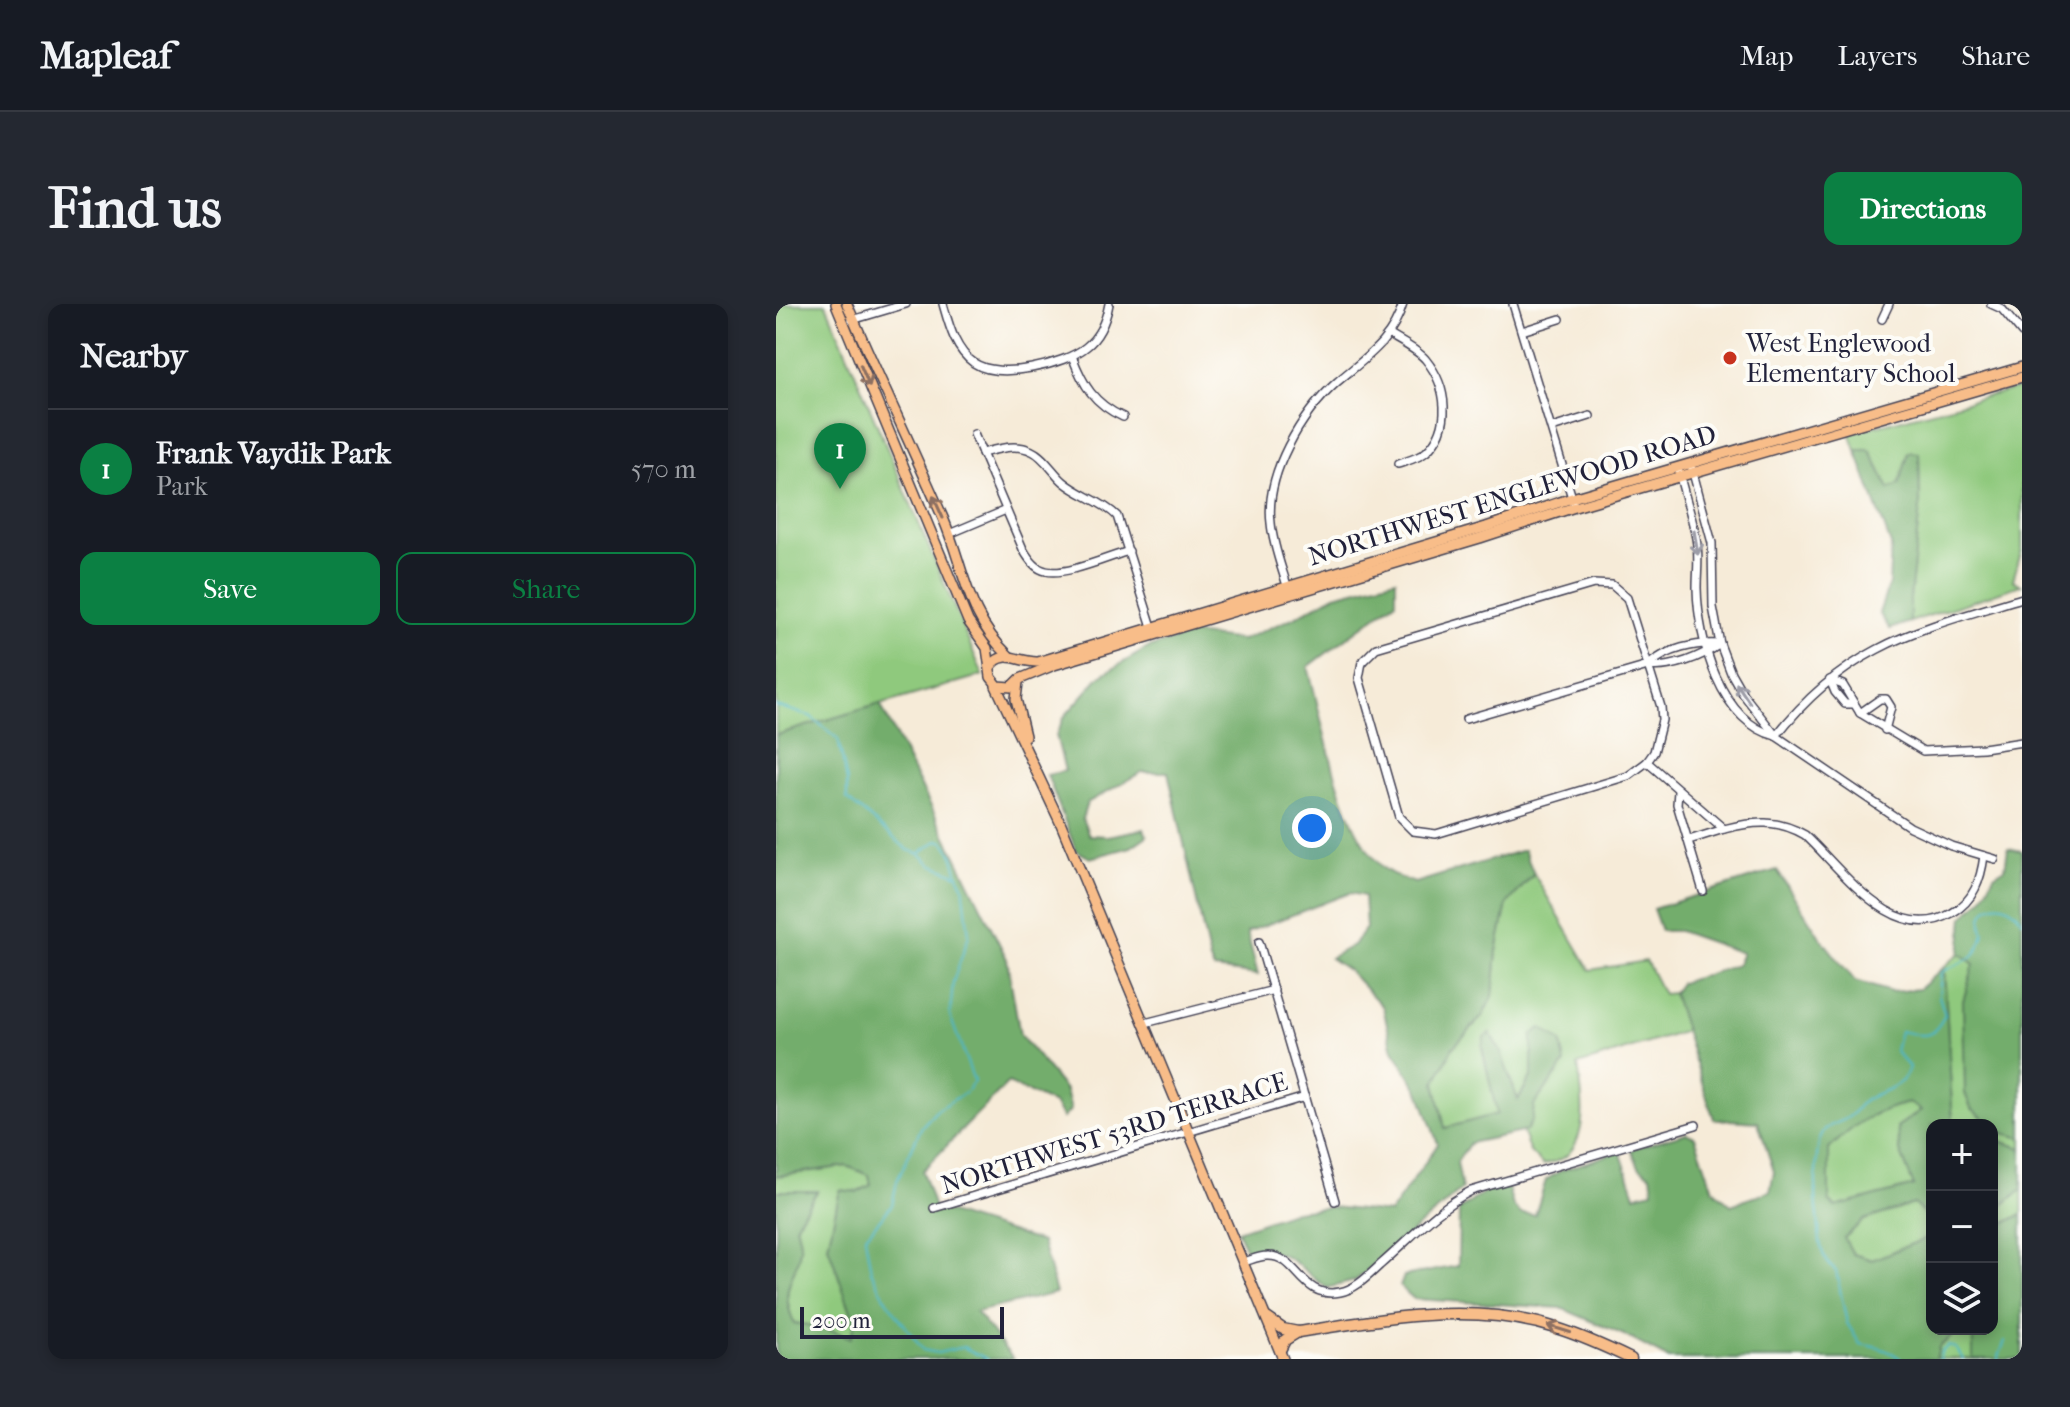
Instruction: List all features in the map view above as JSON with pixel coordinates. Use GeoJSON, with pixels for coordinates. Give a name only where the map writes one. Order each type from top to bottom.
{"type":"FeatureCollection","features":[{"type":"Feature","properties":{"kind":"highway"},"geometry":{"type":"LineString","coordinates":[[1282,1354],[1285,1340],[1298,1332],[1400,1317],[1472,1314],[1553,1326],[1631,1359]]}},
{"type":"Feature","properties":{"kind":"highway"},"geometry":{"type":"LineString","coordinates":[[1267,1318],[1277,1326],[1298,1332]]}},
{"type":"Feature","properties":{"kind":"main road"},"geometry":{"type":"LineString","coordinates":[[836,304],[968,621],[987,648],[990,674],[1029,751],[1282,1354]]}},
{"type":"Feature","properties":{"kind":"main road"},"geometry":{"type":"LineString","coordinates":[[847,304],[949,534],[962,581],[973,606],[989,632],[1022,668],[1016,699],[1029,751]]}},
{"type":"Feature","properties":{"kind":"main road","name":"NORTHWEST ENGLEWOOD ROAD"},"geometry":{"type":"LineString","coordinates":[[1012,658],[1038,662],[1154,631],[1486,527],[1679,472],[2022,367]]}},
{"type":"Feature","properties":{"kind":"main road","name":"NORTHWEST ENGLEWOOD ROAD"},"geometry":{"type":"LineString","coordinates":[[1692,468],[2022,377]]}},
{"type":"Feature","properties":{"kind":"main road","name":"NORTHWEST ENGLEWOOD ROAD"},"geometry":{"type":"LineString","coordinates":[[1019,681],[1054,665],[1154,631]]}},
{"type":"Feature","properties":{"kind":"main road"},"geometry":{"type":"LineString","coordinates":[[991,666],[998,658],[1012,658]]}},
{"type":"Feature","properties":{"kind":"main road"},"geometry":{"type":"LineString","coordinates":[[995,683],[1005,688],[1019,681]]}},
{"type":"Feature","properties":{"kind":"street"},"geometry":{"type":"LineString","coordinates":[[843,323],[906,304]]}},
{"type":"Feature","properties":{"kind":"street"},"geometry":{"type":"LineString","coordinates":[[943,304],[953,337],[967,358],[983,368],[1011,372],[1072,356],[1086,347],[1099,333],[1109,304]]}},
{"type":"Feature","properties":{"kind":"street"},"geometry":{"type":"LineString","coordinates":[[1289,591],[1271,523],[1271,498],[1282,462],[1300,427],[1324,395],[1378,350],[1390,335],[1403,304]]}},
{"type":"Feature","properties":{"kind":"street"},"geometry":{"type":"LineString","coordinates":[[1513,304],[1574,502]]}},
{"type":"Feature","properties":{"kind":"street"},"geometry":{"type":"LineString","coordinates":[[1882,319],[1889,304]]}},
{"type":"Feature","properties":{"kind":"street"},"geometry":{"type":"LineString","coordinates":[[1991,304],[2002,309],[2022,333]]}},
{"type":"Feature","properties":{"kind":"street"},"geometry":{"type":"LineString","coordinates":[[1522,331],[1560,319]]}},
{"type":"Feature","properties":{"kind":"street"},"geometry":{"type":"LineString","coordinates":[[1390,335],[1424,358],[1444,395],[1443,419],[1433,442],[1426,452],[1398,464]]}},
{"type":"Feature","properties":{"kind":"street"},"geometry":{"type":"LineString","coordinates":[[1072,356],[1091,395],[1109,411],[1123,417]]}},
{"type":"Feature","properties":{"kind":"street"},"geometry":{"type":"LineString","coordinates":[[1552,428],[1590,416]]}},
{"type":"Feature","properties":{"kind":"street"},"geometry":{"type":"LineString","coordinates":[[974,434],[1031,562],[1047,572],[1061,571],[1129,551]]}},
{"type":"Feature","properties":{"kind":"street"},"geometry":{"type":"LineString","coordinates":[[982,453],[1008,446],[1034,451],[1062,481],[1080,494],[1108,507],[1117,516],[1154,631]]}},
{"type":"Feature","properties":{"kind":"street"},"geometry":{"type":"LineString","coordinates":[[1692,468],[1712,543],[1713,607],[1720,644],[1743,694],[1776,736],[1910,827],[1951,846],[1995,859]]}},
{"type":"Feature","properties":{"kind":"street"},"geometry":{"type":"LineString","coordinates":[[1679,472],[1697,544],[1697,586],[1707,653],[1721,687],[1742,718],[1760,732],[1776,736]]}},
{"type":"Feature","properties":{"kind":"street"},"geometry":{"type":"LineString","coordinates":[[949,534],[1006,510]]}},
{"type":"Feature","properties":{"kind":"street"},"geometry":{"type":"LineString","coordinates":[[1594,584],[1612,585],[1627,598],[1648,666],[1662,720],[1654,752],[1647,762],[1618,781],[1436,834],[1413,831],[1399,817],[1359,678],[1362,662],[1376,648],[1594,584]]}},
{"type":"Feature","properties":{"kind":"street"},"geometry":{"type":"LineString","coordinates":[[1776,736],[1830,680],[1856,660],[1893,640],[2022,598]]}},
{"type":"Feature","properties":{"kind":"street"},"geometry":{"type":"LineString","coordinates":[[1648,666],[1657,657],[1674,651],[1704,643],[1720,644]]}},
{"type":"Feature","properties":{"kind":"street"},"geometry":{"type":"LineString","coordinates":[[1466,719],[1648,666],[1661,667],[1707,653],[1720,644]]}},
{"type":"Feature","properties":{"kind":"street"},"geometry":{"type":"LineString","coordinates":[[1674,651],[1677,662]]}},
{"type":"Feature","properties":{"kind":"street"},"geometry":{"type":"LineString","coordinates":[[1830,680],[1845,704],[1852,704],[1885,730],[1923,751],[1983,748],[2022,742]]}},
{"type":"Feature","properties":{"kind":"street"},"geometry":{"type":"LineString","coordinates":[[1860,713],[1880,699],[1886,699],[1891,707],[1885,730]]}},
{"type":"Feature","properties":{"kind":"street"},"geometry":{"type":"LineString","coordinates":[[1647,762],[1724,829]]}},
{"type":"Feature","properties":{"kind":"street"},"geometry":{"type":"LineString","coordinates":[[1678,791],[1677,804],[1703,891]]}},
{"type":"Feature","properties":{"kind":"street"},"geometry":{"type":"LineString","coordinates":[[1689,840],[1761,821],[1792,827],[1805,835],[1877,905],[1900,919],[1916,922],[1931,921],[1957,911],[1976,888],[1984,856]]}},
{"type":"Feature","properties":{"kind":"street"},"geometry":{"type":"LineString","coordinates":[[1882,922],[1887,911]]}},
{"type":"Feature","properties":{"kind":"street"},"geometry":{"type":"LineString","coordinates":[[1259,942],[1335,1201]]}},
{"type":"Feature","properties":{"kind":"street"},"geometry":{"type":"LineString","coordinates":[[1145,1023],[1274,990]]}},
{"type":"Feature","properties":{"kind":"street","name":"NORTHWEST 53RD TERRACE"},"geometry":{"type":"LineString","coordinates":[[934,1208],[1305,1097]]}},
{"type":"Feature","properties":{"kind":"street"},"geometry":{"type":"LineString","coordinates":[[1244,1262],[1275,1256],[1288,1263],[1310,1287],[1325,1292],[1341,1292],[1360,1282],[1452,1202],[1471,1191],[1696,1125]]}},
{"type":"Feature","properties":{"kind":"green space"},"geometry":{"type":"Polygon","coordinates":[[[776,304],[826,304],[983,675],[776,735],[776,304]]]}},
{"type":"Feature","properties":{"kind":"green space"},"geometry":{"type":"Polygon","coordinates":[[[2022,387],[2022,549],[2013,580],[2021,585],[1910,622],[1920,507],[1919,454],[1909,452],[1899,486],[1889,489],[1870,450],[1856,450],[1850,433],[2022,387]]]}},
{"type":"Feature","properties":{"kind":"green space"},"geometry":{"type":"Polygon","coordinates":[[[1856,450],[1870,450],[1889,489],[1899,485],[1909,452],[1919,453],[1920,507],[1910,622],[1890,629],[1879,613],[1889,584],[1891,545],[1856,450]]]}},
{"type":"Feature","properties":{"kind":"green space"},"geometry":{"type":"Polygon","coordinates":[[[1396,579],[1396,601],[1308,667],[1335,773],[1355,826],[1367,849],[1382,867],[1415,883],[1524,850],[1534,874],[1507,904],[1497,951],[1493,996],[1482,1017],[1453,1047],[1435,1083],[1445,1128],[1497,1114],[1482,1047],[1484,1037],[1490,1033],[1501,1053],[1518,1100],[1532,1075],[1532,1035],[1541,1028],[1561,1042],[1565,1063],[1534,1105],[1532,1120],[1526,1131],[1470,1143],[1457,1162],[1462,1189],[1355,1281],[1327,1288],[1284,1256],[1262,1252],[1248,1254],[1237,1231],[1295,1211],[1332,1207],[1390,1213],[1438,1144],[1418,1089],[1393,1050],[1383,1007],[1349,971],[1330,958],[1353,945],[1366,928],[1364,896],[1350,893],[1247,932],[1258,975],[1214,969],[1168,772],[1142,772],[1087,803],[1082,819],[1089,835],[1107,836],[1144,829],[1147,836],[1131,847],[1090,858],[1076,850],[1047,775],[1065,771],[1056,735],[1064,717],[1100,676],[1148,648],[1192,634],[1242,640],[1335,595],[1396,579]]]}},
{"type":"Feature","properties":{"kind":"green space"},"geometry":{"type":"Polygon","coordinates":[[[880,704],[1007,959],[1020,1035],[1066,1091],[1071,1110],[1063,1118],[1054,1104],[1008,1083],[922,1171],[934,1208],[1042,1242],[1056,1293],[976,1312],[1013,1359],[776,1359],[776,1191],[817,1191],[796,1224],[800,1249],[787,1300],[794,1323],[823,1327],[851,1338],[855,1323],[828,1246],[840,1190],[858,1192],[871,1185],[869,1175],[847,1166],[776,1176],[776,735],[880,704]]]}},
{"type":"Feature","properties":{"kind":"green space"},"geometry":{"type":"Polygon","coordinates":[[[2008,848],[2022,851],[2022,1138],[2003,1133],[1998,1129],[1998,1119],[1985,1119],[1971,1108],[1965,1093],[1963,1001],[1974,964],[1960,953],[1964,917],[1982,899],[1994,875],[2005,868],[2008,848]]]}},
{"type":"Feature","properties":{"kind":"green space"},"geometry":{"type":"Polygon","coordinates":[[[1777,870],[1820,937],[1855,981],[1891,992],[1919,989],[1944,967],[1953,1119],[1926,1119],[1926,1216],[1914,1204],[1864,1220],[1844,1238],[1853,1254],[1872,1260],[1926,1238],[1926,1335],[1952,1335],[1939,1347],[1936,1359],[1669,1359],[1624,1335],[1561,1308],[1414,1299],[1400,1287],[1404,1276],[1458,1266],[1459,1210],[1490,1188],[1507,1184],[1513,1206],[1521,1214],[1535,1215],[1546,1180],[1560,1171],[1620,1151],[1635,1195],[1653,1191],[1651,1175],[1639,1167],[1631,1149],[1686,1133],[1695,1137],[1713,1189],[1731,1205],[1770,1191],[1774,1172],[1758,1122],[1714,1119],[1673,993],[1680,983],[1737,965],[1742,953],[1679,931],[1661,931],[1653,909],[1777,870]],[[1909,1103],[1875,1114],[1856,1125],[1829,1149],[1829,1201],[1835,1207],[1914,1186],[1900,1151],[1897,1127],[1921,1110],[1909,1103]]]}},
{"type":"Feature","properties":{"kind":"green space"},"geometry":{"type":"Polygon","coordinates":[[[1534,874],[1590,970],[1646,961],[1663,994],[1673,993],[1686,1031],[1578,1065],[1582,1113],[1579,1137],[1564,1158],[1543,1165],[1530,1152],[1522,1131],[1532,1120],[1534,1105],[1546,1088],[1532,1035],[1532,1075],[1517,1101],[1501,1053],[1482,1048],[1498,1114],[1444,1129],[1435,1083],[1453,1047],[1482,1017],[1493,996],[1497,951],[1507,903],[1534,874]]]}},
{"type":"Feature","properties":{"kind":"green space"},"geometry":{"type":"Polygon","coordinates":[[[1960,953],[1974,964],[1965,1093],[1974,1109],[1984,1119],[1953,1119],[1944,967],[1960,953]]]}},
{"type":"Feature","properties":{"kind":"green space"},"geometry":{"type":"Polygon","coordinates":[[[1909,1103],[1921,1110],[1897,1127],[1900,1151],[1914,1186],[1836,1207],[1829,1201],[1829,1149],[1865,1119],[1909,1103]]]}},
{"type":"Feature","properties":{"kind":"green space"},"geometry":{"type":"Polygon","coordinates":[[[1998,1128],[2022,1138],[2022,1148],[1998,1141],[1998,1128]]]}},
{"type":"Feature","properties":{"kind":"green space"},"geometry":{"type":"Polygon","coordinates":[[[1998,1141],[2022,1148],[2022,1189],[1998,1209],[1998,1141]]]}},
{"type":"Feature","properties":{"kind":"green space"},"geometry":{"type":"Polygon","coordinates":[[[847,1166],[869,1175],[871,1185],[858,1192],[840,1190],[828,1246],[855,1323],[852,1339],[823,1327],[794,1323],[787,1300],[800,1249],[796,1224],[817,1192],[776,1191],[776,1176],[847,1166]]]}},
{"type":"Feature","properties":{"kind":"green space"},"geometry":{"type":"Polygon","coordinates":[[[2022,1189],[2022,1214],[1998,1227],[1998,1209],[2022,1189]]]}},
{"type":"Feature","properties":{"kind":"green space"},"geometry":{"type":"Polygon","coordinates":[[[1914,1204],[1926,1216],[1926,1238],[1872,1260],[1853,1254],[1844,1238],[1864,1220],[1914,1204]]]}},
{"type":"Feature","properties":{"kind":"green space"},"geometry":{"type":"Polygon","coordinates":[[[2022,1214],[2022,1359],[1973,1359],[1973,1335],[1998,1335],[1998,1227],[2022,1214]]]}},
{"type":"Feature","properties":{"kind":"green space"},"geometry":{"type":"Polygon","coordinates":[[[1973,1335],[1973,1359],[1936,1359],[1939,1347],[1951,1337],[1973,1335]]]}},
{"type":"Feature","properties":{"kind":"waterway"},"geometry":{"type":"LineString","coordinates":[[776,706],[810,716],[838,739],[847,781],[847,799],[908,850],[958,875],[963,885],[969,935],[953,982],[950,1016],[974,1081],[966,1092],[937,1110],[922,1126],[897,1181],[892,1205],[865,1237],[871,1271],[887,1301],[923,1350],[938,1353],[963,1347],[987,1359]]}},
{"type":"Feature","properties":{"kind":"waterway"},"geometry":{"type":"LineString","coordinates":[[920,853],[938,840],[944,842],[952,854],[958,875]]}},
{"type":"Feature","properties":{"kind":"waterway"},"geometry":{"type":"LineString","coordinates":[[1901,1359],[1887,1351],[1860,1344],[1847,1323],[1836,1271],[1822,1252],[1816,1184],[1818,1146],[1827,1128],[1850,1116],[1873,1095],[1898,1084],[1906,1075],[1909,1067],[1895,1051],[1900,1031],[1927,1035],[1936,1029],[1945,1015],[1939,996],[1941,973],[1977,951],[1984,933],[1984,912],[2000,904],[2014,911],[2022,920]]}},
{"type":"Feature","properties":{"kind":"waterway"},"geometry":{"type":"LineString","coordinates":[[1998,1359],[2005,1341]]}},
{"type":"Feature","properties":{"kind":"waterway"},"geometry":{"type":"LineString","coordinates":[[1940,1359],[1941,1352],[1948,1346],[1956,1348],[1963,1359]]}},
{"type":"Feature","properties":{"kind":"place","name":"West Englewood Elementary School"},"geometry":{"type":"Point","coordinates":[1730,358]}},
{"type":"Feature","properties":{"kind":"place","name":"Frank Vaydik Park"},"geometry":{"type":"Point","coordinates":[840,489]}}]}
